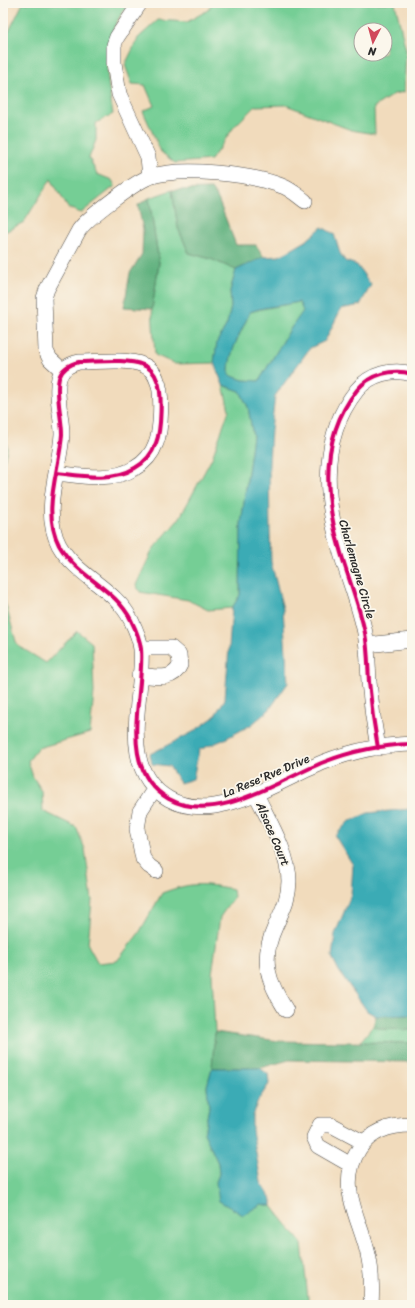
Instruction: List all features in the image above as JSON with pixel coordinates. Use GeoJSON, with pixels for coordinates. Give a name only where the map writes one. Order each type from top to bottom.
{"type":"FeatureCollection","features":[{"type":"Feature","properties":{"kind":"street"},"geometry":{"type":"LineString","coordinates":[[140,3],[117,37],[114,45],[114,63],[119,94],[148,158],[150,177]]}},
{"type":"Feature","properties":{"kind":"street"},"geometry":{"type":"LineString","coordinates":[[56,473],[103,476],[124,473],[135,468],[152,453],[160,430],[160,389],[158,381],[149,369],[135,363],[79,362],[72,364],[63,371],[50,359],[46,351],[44,298],[47,289],[84,222],[150,177],[201,172],[232,175],[282,186],[305,201]]}},
{"type":"Feature","properties":{"kind":"street","name":"La Rese'Rve Drive"},"geometry":{"type":"LineString","coordinates":[[63,371],[58,383],[62,433],[51,502],[52,518],[59,544],[76,567],[109,592],[124,608],[132,621],[141,648],[137,740],[138,757],[142,769],[155,788],[168,798],[180,804],[204,808],[226,805],[323,763],[361,751],[412,744]]}},
{"type":"Feature","properties":{"kind":"street","name":"Charlemagne Circle"},"geometry":{"type":"LineString","coordinates":[[378,748],[372,715],[367,645],[362,619],[338,545],[331,514],[328,490],[330,450],[340,415],[359,388],[376,376],[388,372],[412,374]]}},
{"type":"Feature","properties":{"kind":"street"},"geometry":{"type":"LineString","coordinates":[[367,645],[412,640]]}},
{"type":"Feature","properties":{"kind":"street"},"geometry":{"type":"LineString","coordinates":[[139,675],[170,676],[175,674],[180,665],[179,655],[171,648],[141,648]]}},
{"type":"Feature","properties":{"kind":"street"},"geometry":{"type":"LineString","coordinates":[[155,788],[140,811],[137,829],[143,859],[148,866],[156,871]]}},
{"type":"Feature","properties":{"kind":"street","name":"Alsace Court"},"geometry":{"type":"LineString","coordinates":[[255,792],[282,851],[289,873],[287,901],[269,941],[267,954],[267,970],[271,985],[286,1010]]}},
{"type":"Feature","properties":{"kind":"street"},"geometry":{"type":"LineString","coordinates":[[351,1165],[318,1146],[314,1141],[317,1128],[326,1124],[331,1125],[363,1142]]}},
{"type":"Feature","properties":{"kind":"street"},"geometry":{"type":"LineString","coordinates":[[371,1305],[372,1273],[348,1185],[351,1165],[363,1142],[379,1131],[390,1127],[412,1125]]}},
{"type":"Feature","properties":{"kind":"green space"},"geometry":{"type":"Polygon","coordinates":[[[23,3],[130,3],[120,16],[113,29],[109,42],[107,70],[113,114],[96,123],[96,140],[89,158],[97,174],[112,180],[115,186],[81,213],[68,208],[51,179],[24,222],[3,233],[3,37],[7,35],[23,3]]]}},
{"type":"Feature","properties":{"kind":"green space"},"geometry":{"type":"Polygon","coordinates":[[[212,3],[395,3],[406,50],[404,92],[394,94],[374,107],[375,134],[351,130],[286,105],[255,106],[234,127],[211,160],[175,163],[161,152],[143,111],[154,106],[145,85],[132,84],[125,65],[138,38],[158,20],[187,22],[208,10],[212,3]]]}},
{"type":"Feature","properties":{"kind":"green space"},"geometry":{"type":"Polygon","coordinates":[[[211,189],[218,199],[236,245],[256,245],[264,257],[236,270],[211,259],[189,253],[178,228],[172,190],[211,189]]]}},
{"type":"Feature","properties":{"kind":"green space"},"geometry":{"type":"Polygon","coordinates":[[[172,190],[178,228],[189,253],[211,259],[236,270],[230,291],[231,307],[227,324],[217,342],[214,363],[175,364],[155,355],[152,309],[159,263],[149,198],[172,190]]]}},
{"type":"Feature","properties":{"kind":"green space"},"geometry":{"type":"Polygon","coordinates":[[[149,198],[159,263],[152,309],[124,307],[130,273],[142,254],[143,230],[138,205],[149,198]]]}},
{"type":"Feature","properties":{"kind":"green space"},"geometry":{"type":"Polygon","coordinates":[[[299,302],[304,311],[291,328],[259,381],[243,380],[229,375],[229,366],[233,350],[250,312],[299,302]]]}},
{"type":"Feature","properties":{"kind":"green space"},"geometry":{"type":"Polygon","coordinates":[[[223,385],[240,391],[248,407],[253,436],[241,524],[240,595],[232,608],[208,610],[188,600],[140,592],[136,585],[153,549],[179,519],[212,458],[229,410],[223,385]]]}},
{"type":"Feature","properties":{"kind":"green space"},"geometry":{"type":"Polygon","coordinates":[[[3,399],[7,449],[3,465],[3,399]]]}},
{"type":"Feature","properties":{"kind":"green space"},"geometry":{"type":"Polygon","coordinates":[[[3,595],[17,645],[46,663],[77,631],[92,643],[94,692],[90,733],[38,748],[28,761],[33,777],[42,791],[43,811],[76,827],[85,849],[92,900],[88,945],[98,963],[117,961],[139,933],[162,893],[189,885],[204,885],[233,889],[234,897],[220,917],[212,974],[215,1032],[212,1068],[207,1086],[209,1107],[204,1133],[218,1163],[219,1174],[216,1182],[262,1204],[272,1206],[302,1244],[308,1298],[307,1305],[5,1305],[3,1278],[3,595]]]}},
{"type":"Feature","properties":{"kind":"green space"},"geometry":{"type":"Polygon","coordinates":[[[412,1015],[412,1030],[382,1029],[373,1026],[376,1016],[412,1015]]]}},
{"type":"Feature","properties":{"kind":"green space"},"geometry":{"type":"Polygon","coordinates":[[[373,1026],[382,1029],[412,1030],[412,1043],[360,1042],[373,1026]]]}},
{"type":"Feature","properties":{"kind":"green space"},"geometry":{"type":"Polygon","coordinates":[[[215,1032],[279,1041],[412,1043],[412,1062],[289,1060],[260,1068],[212,1068],[215,1032]]]}},
{"type":"Feature","properties":{"kind":"water"},"geometry":{"type":"Polygon","coordinates":[[[322,227],[334,234],[340,253],[345,261],[357,265],[371,285],[360,305],[341,309],[325,341],[310,348],[275,396],[269,464],[271,562],[283,609],[288,683],[269,710],[251,725],[223,740],[199,750],[193,779],[180,783],[169,766],[152,764],[150,754],[193,732],[214,717],[225,699],[232,608],[240,595],[241,524],[253,436],[248,407],[240,391],[223,385],[214,363],[217,342],[227,324],[231,307],[230,291],[236,270],[264,257],[279,256],[306,241],[322,227]],[[299,302],[262,308],[250,312],[233,350],[229,367],[229,375],[243,380],[259,381],[303,311],[299,302]]]}},
{"type":"Feature","properties":{"kind":"water"},"geometry":{"type":"Polygon","coordinates":[[[412,809],[412,1015],[376,1016],[367,1011],[339,971],[332,957],[335,934],[351,895],[353,865],[335,836],[348,822],[368,813],[412,809]]]}},
{"type":"Feature","properties":{"kind":"water"},"geometry":{"type":"Polygon","coordinates":[[[212,1068],[260,1068],[268,1074],[269,1084],[259,1099],[252,1115],[252,1130],[261,1182],[272,1200],[272,1206],[262,1204],[243,1215],[219,1201],[216,1182],[219,1174],[218,1163],[204,1133],[209,1107],[207,1086],[212,1068]]]}},
{"type":"Feature","properties":{"kind":"cycle path"},"geometry":{"type":"LineString","coordinates":[[57,473],[107,477],[126,472],[142,464],[152,451],[158,437],[161,412],[159,386],[155,375],[150,369],[136,363],[120,361],[79,362],[67,367],[60,375],[58,384],[58,398],[62,434],[61,448],[53,490],[52,518],[54,532],[59,545],[67,556],[85,574],[116,599],[124,609],[136,630],[141,649],[136,730],[137,750],[142,769],[152,786],[169,799],[187,806],[207,807],[227,803],[247,797],[335,758],[367,749],[412,744]]}},
{"type":"Feature","properties":{"kind":"cycle path"},"geometry":{"type":"LineString","coordinates":[[378,748],[369,682],[365,633],[360,611],[342,557],[334,526],[330,506],[329,465],[337,426],[345,407],[362,384],[375,376],[390,372],[405,372],[412,374]]}}]}
